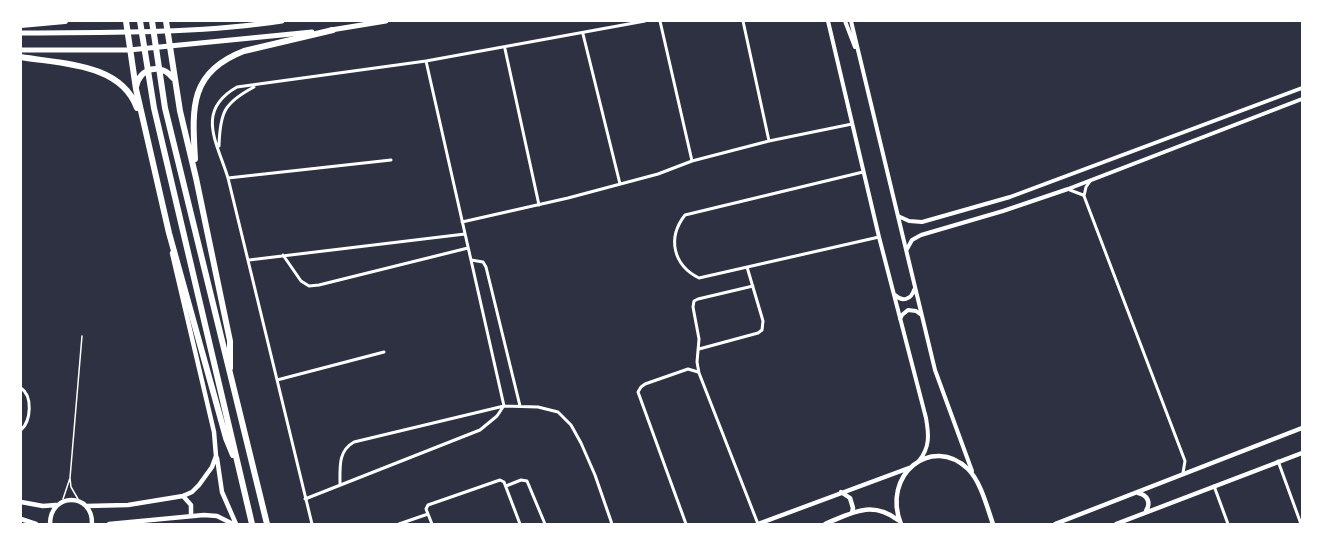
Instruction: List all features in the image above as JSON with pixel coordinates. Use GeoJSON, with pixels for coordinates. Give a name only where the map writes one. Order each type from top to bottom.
{"type":"FeatureCollection","features":[{"type":"Feature","properties":{"kind":"highway"},"geometry":{"type":"LineString","coordinates":[[21,25],[65,21]]}},
{"type":"Feature","properties":{"kind":"highway"},"geometry":{"type":"LineString","coordinates":[[126,21],[136,88],[169,233],[226,438],[236,460]]}},
{"type":"Feature","properties":{"kind":"highway"},"geometry":{"type":"LineString","coordinates":[[140,21],[152,98],[252,524]]}},
{"type":"Feature","properties":{"kind":"highway"},"geometry":{"type":"LineString","coordinates":[[152,21],[165,108],[175,152],[268,524]]}},
{"type":"Feature","properties":{"kind":"highway"},"geometry":{"type":"LineString","coordinates":[[165,21],[175,81],[230,341],[230,374]]}},
{"type":"Feature","properties":{"kind":"highway"},"geometry":{"type":"LineString","coordinates":[[196,178],[193,112],[198,91],[209,72],[230,56],[244,51],[333,30]]}},
{"type":"Feature","properties":{"kind":"highway"},"geometry":{"type":"LineString","coordinates":[[21,57],[97,71],[118,81],[134,99],[150,146]]}},
{"type":"Feature","properties":{"kind":"highway"},"geometry":{"type":"LineString","coordinates":[[136,88],[140,77],[149,70],[161,69],[175,81]]}},
{"type":"Feature","properties":{"kind":"main road"},"geometry":{"type":"LineString","coordinates":[[21,33],[166,30],[249,26],[282,21]]}},
{"type":"Feature","properties":{"kind":"main road"},"geometry":{"type":"LineString","coordinates":[[21,50],[129,50],[333,30],[386,21]]}},
{"type":"Feature","properties":{"kind":"main road"},"geometry":{"type":"LineString","coordinates":[[169,233],[175,270],[214,432],[222,492],[234,524]]}},
{"type":"Feature","properties":{"kind":"main road"},"geometry":{"type":"LineString","coordinates":[[1055,524],[1302,429]]}},
{"type":"Feature","properties":{"kind":"main road"},"geometry":{"type":"LineString","coordinates":[[1116,524],[1302,453]]}},
{"type":"Feature","properties":{"kind":"main road"},"geometry":{"type":"LineString","coordinates":[[86,506],[115,506],[183,496],[200,485],[212,467],[216,456]]}},
{"type":"Feature","properties":{"kind":"main road"},"geometry":{"type":"LineString","coordinates":[[758,524],[932,458],[948,458],[962,464],[973,475],[993,524]]}},
{"type":"Feature","properties":{"kind":"main road"},"geometry":{"type":"LineString","coordinates":[[900,522],[896,506],[896,491],[902,478],[911,467]]}},
{"type":"Feature","properties":{"kind":"main road"},"geometry":{"type":"LineString","coordinates":[[841,492],[846,494],[853,503],[852,513]]}},
{"type":"Feature","properties":{"kind":"main road"},"geometry":{"type":"LineString","coordinates":[[1136,493],[1140,493],[1148,500],[1149,505],[1144,513]]}},
{"type":"Feature","properties":{"kind":"main road"},"geometry":{"type":"LineString","coordinates":[[183,496],[191,505],[191,516]]}},
{"type":"Feature","properties":{"kind":"main road"},"geometry":{"type":"LineString","coordinates":[[21,502],[43,506],[67,501],[80,502],[91,514],[92,524]]}},
{"type":"Feature","properties":{"kind":"main road"},"geometry":{"type":"LineString","coordinates":[[50,524],[51,514],[60,504]]}},
{"type":"Feature","properties":{"kind":"main road"},"geometry":{"type":"LineString","coordinates":[[825,524],[852,513],[875,509],[887,511],[900,522]]}},
{"type":"Feature","properties":{"kind":"main road"},"geometry":{"type":"LineString","coordinates":[[109,524],[191,516],[217,516],[234,524]]}},
{"type":"Feature","properties":{"kind":"main road"},"geometry":{"type":"LineString","coordinates":[[21,519],[36,524]]}},
{"type":"Feature","properties":{"kind":"street"},"geometry":{"type":"LineString","coordinates":[[312,524],[228,178],[213,133],[212,112],[217,103],[225,94],[237,87],[426,62],[645,21]]}},
{"type":"Feature","properties":{"kind":"street"},"geometry":{"type":"LineString","coordinates":[[660,21],[692,161]]}},
{"type":"Feature","properties":{"kind":"street"},"geometry":{"type":"LineString","coordinates":[[743,21],[770,141]]}},
{"type":"Feature","properties":{"kind":"street"},"geometry":{"type":"LineString","coordinates":[[828,21],[900,323],[926,418],[928,435],[926,452],[918,463]]}},
{"type":"Feature","properties":{"kind":"street"},"geometry":{"type":"LineString","coordinates":[[845,21],[861,64]]}},
{"type":"Feature","properties":{"kind":"street"},"geometry":{"type":"LineString","coordinates":[[851,21],[935,370],[973,475]]}},
{"type":"Feature","properties":{"kind":"street"},"geometry":{"type":"LineString","coordinates":[[583,34],[620,184]]}},
{"type":"Feature","properties":{"kind":"street"},"geometry":{"type":"LineString","coordinates":[[505,48],[538,205]]}},
{"type":"Feature","properties":{"kind":"street"},"geometry":{"type":"LineString","coordinates":[[305,499],[480,430],[497,416],[504,406],[426,62]]}},
{"type":"Feature","properties":{"kind":"street"},"geometry":{"type":"LineString","coordinates":[[219,148],[219,127],[228,105],[236,96],[258,85]]}},
{"type":"Feature","properties":{"kind":"street"},"geometry":{"type":"LineString","coordinates":[[898,216],[909,221],[928,220],[1010,197],[1302,88]]}},
{"type":"Feature","properties":{"kind":"street"},"geometry":{"type":"LineString","coordinates":[[906,252],[912,240],[931,232],[1017,207],[1068,189],[1302,99]]}},
{"type":"Feature","properties":{"kind":"street"},"geometry":{"type":"LineString","coordinates":[[462,222],[620,184],[658,174],[692,161],[770,141],[852,124]]}},
{"type":"Feature","properties":{"kind":"street"},"geometry":{"type":"LineString","coordinates":[[1195,129],[1195,135],[1198,138]]}},
{"type":"Feature","properties":{"kind":"street"},"geometry":{"type":"LineString","coordinates":[[1182,133],[1186,138],[1186,143]]}},
{"type":"Feature","properties":{"kind":"street"},"geometry":{"type":"LineString","coordinates":[[228,178],[390,160]]}},
{"type":"Feature","properties":{"kind":"street"},"geometry":{"type":"LineString","coordinates":[[863,172],[685,215],[679,222],[674,246],[680,262],[699,278],[879,237]]}},
{"type":"Feature","properties":{"kind":"street"},"geometry":{"type":"LineString","coordinates":[[1091,180],[1084,195],[1185,461],[1182,475]]}},
{"type":"Feature","properties":{"kind":"street"},"geometry":{"type":"LineString","coordinates":[[1068,189],[1084,195]]}},
{"type":"Feature","properties":{"kind":"street"},"geometry":{"type":"LineString","coordinates":[[928,220],[927,227],[931,232]]}},
{"type":"Feature","properties":{"kind":"street"},"geometry":{"type":"LineString","coordinates":[[248,260],[465,234]]}},
{"type":"Feature","properties":{"kind":"street"},"geometry":{"type":"LineString","coordinates":[[283,255],[302,281],[309,286],[468,248]]}},
{"type":"Feature","properties":{"kind":"street"},"geometry":{"type":"LineString","coordinates":[[471,260],[483,262],[486,267],[520,406]]}},
{"type":"Feature","properties":{"kind":"street"},"geometry":{"type":"LineString","coordinates":[[699,349],[761,332],[763,321],[747,267]]}},
{"type":"Feature","properties":{"kind":"street"},"geometry":{"type":"LineString","coordinates":[[753,286],[701,298],[694,301],[693,307],[699,349],[697,362],[699,373],[758,524]]}},
{"type":"Feature","properties":{"kind":"street"},"geometry":{"type":"LineString","coordinates":[[893,292],[898,298],[906,299],[913,294],[914,286]]}},
{"type":"Feature","properties":{"kind":"street"},"geometry":{"type":"LineString","coordinates":[[900,323],[902,315],[908,310],[916,311],[921,317]]}},
{"type":"Feature","properties":{"kind":"street"},"geometry":{"type":"LineString","coordinates":[[277,380],[384,352]]}},
{"type":"Feature","properties":{"kind":"street"},"geometry":{"type":"LineString","coordinates":[[686,524],[638,393],[645,384],[688,369],[699,373]]}},
{"type":"Feature","properties":{"kind":"street"},"geometry":{"type":"LineString","coordinates":[[21,388],[29,398],[27,423],[21,430]]}},
{"type":"Feature","properties":{"kind":"street"},"geometry":{"type":"LineString","coordinates":[[340,484],[341,454],[346,446],[354,442],[504,406],[538,407],[558,412],[571,425],[595,475],[612,524]]}},
{"type":"Feature","properties":{"kind":"street"},"geometry":{"type":"LineString","coordinates":[[1185,461],[1199,468]]}},
{"type":"Feature","properties":{"kind":"street"},"geometry":{"type":"LineString","coordinates":[[1278,461],[1301,524]]}},
{"type":"Feature","properties":{"kind":"street"},"geometry":{"type":"LineString","coordinates":[[432,524],[427,507],[430,504],[499,480],[506,486],[520,524]]}},
{"type":"Feature","properties":{"kind":"street"},"geometry":{"type":"LineString","coordinates":[[506,486],[521,480],[527,481],[545,524]]}},
{"type":"Feature","properties":{"kind":"street"},"geometry":{"type":"LineString","coordinates":[[1214,486],[1228,524]]}},
{"type":"Feature","properties":{"kind":"street"},"geometry":{"type":"LineString","coordinates":[[399,524],[428,514]]}},
{"type":"Feature","properties":{"kind":"lane"},"geometry":{"type":"LineString","coordinates":[[60,504],[70,478],[82,336]]}},
{"type":"Feature","properties":{"kind":"lane"},"geometry":{"type":"LineString","coordinates":[[70,478],[75,495],[80,502]]}}]}
